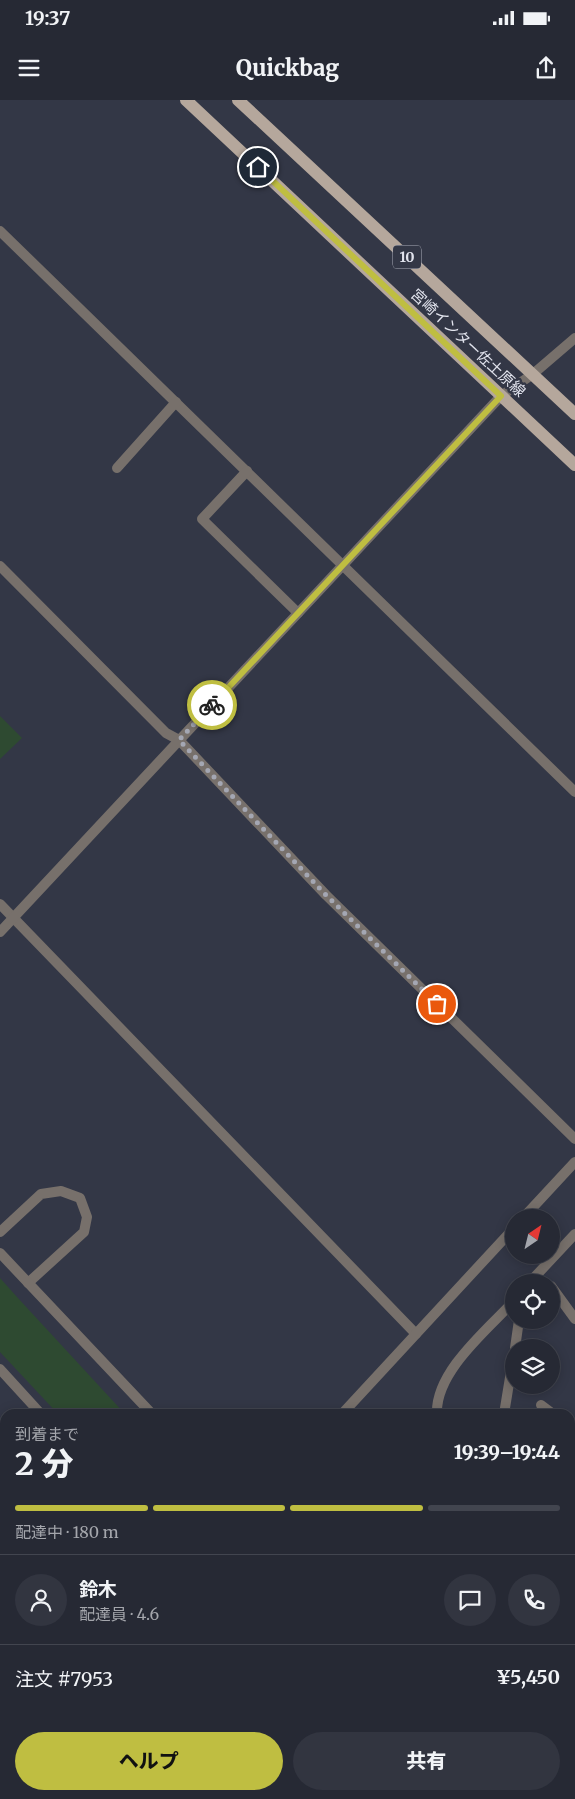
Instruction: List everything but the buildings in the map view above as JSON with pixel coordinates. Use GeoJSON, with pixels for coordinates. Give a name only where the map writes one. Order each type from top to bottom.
{"type":"FeatureCollection","features":[{"type":"Feature","properties":{"kind":"main road","name":"宮崎インター佐土原線"},"geometry":{"type":"LineString","coordinates":[[186,100],[575,465]]}},
{"type":"Feature","properties":{"kind":"main road","name":"宮崎インター佐土原線"},"geometry":{"type":"LineString","coordinates":[[238,100],[575,414]]}},
{"type":"Feature","properties":{"kind":"street"},"geometry":{"type":"LineString","coordinates":[[0,231],[575,792]]}},
{"type":"Feature","properties":{"kind":"street"},"geometry":{"type":"LineString","coordinates":[[0,932],[501,396],[532,374],[575,338]]}},
{"type":"Feature","properties":{"kind":"street"},"geometry":{"type":"LineString","coordinates":[[117,468],[176,402]]}},
{"type":"Feature","properties":{"kind":"street"},"geometry":{"type":"LineString","coordinates":[[247,471],[202,518],[298,613]]}},
{"type":"Feature","properties":{"kind":"street"},"geometry":{"type":"LineString","coordinates":[[0,566],[166,733],[179,740],[326,895],[575,1138]]}},
{"type":"Feature","properties":{"kind":"street"},"geometry":{"type":"LineString","coordinates":[[0,904],[416,1334]]}},
{"type":"Feature","properties":{"kind":"street"},"geometry":{"type":"LineString","coordinates":[[531,1209],[575,1162]]}},
{"type":"Feature","properties":{"kind":"street"},"geometry":{"type":"LineString","coordinates":[[0,1232],[41,1194],[62,1191],[80,1198],[87,1217],[84,1232],[28,1283]]}},
{"type":"Feature","properties":{"kind":"street"},"geometry":{"type":"LineString","coordinates":[[540,1272],[575,1234]]}},
{"type":"Feature","properties":{"kind":"street"},"geometry":{"type":"LineString","coordinates":[[347,1409],[505,1238]]}},
{"type":"Feature","properties":{"kind":"street"},"geometry":{"type":"LineString","coordinates":[[0,1253],[147,1409]]}},
{"type":"Feature","properties":{"kind":"street"},"geometry":{"type":"LineString","coordinates":[[560,1297],[574,1314]]}},
{"type":"Feature","properties":{"kind":"street"},"geometry":{"type":"LineString","coordinates":[[437,1409],[436,1401],[452,1368],[505,1311]]}},
{"type":"Feature","properties":{"kind":"street"},"geometry":{"type":"LineString","coordinates":[[0,1369],[36,1409]]}},
{"type":"Feature","properties":{"kind":"street"},"geometry":{"type":"LineString","coordinates":[[505,1409],[507,1394]]}},
{"type":"Feature","properties":{"kind":"street"},"geometry":{"type":"LineString","coordinates":[[541,1406],[546,1409]]}},
{"type":"Feature","properties":{"kind":"green space"},"geometry":{"type":"Polygon","coordinates":[[[0,716],[22,738],[0,759],[0,716]]]}},
{"type":"Feature","properties":{"kind":"green space"},"geometry":{"type":"Polygon","coordinates":[[[0,1278],[120,1409],[53,1409],[0,1352],[0,1278]]]}},
{"type":"Feature","properties":{"kind":"way so far"},"geometry":{"type":"LineString","coordinates":[[212,705],[179,740],[326,895],[437,1004]]}},
{"type":"Feature","properties":{"kind":"route"},"geometry":{"type":"LineString","coordinates":[[212,705],[501,396],[258,167]]}}]}
